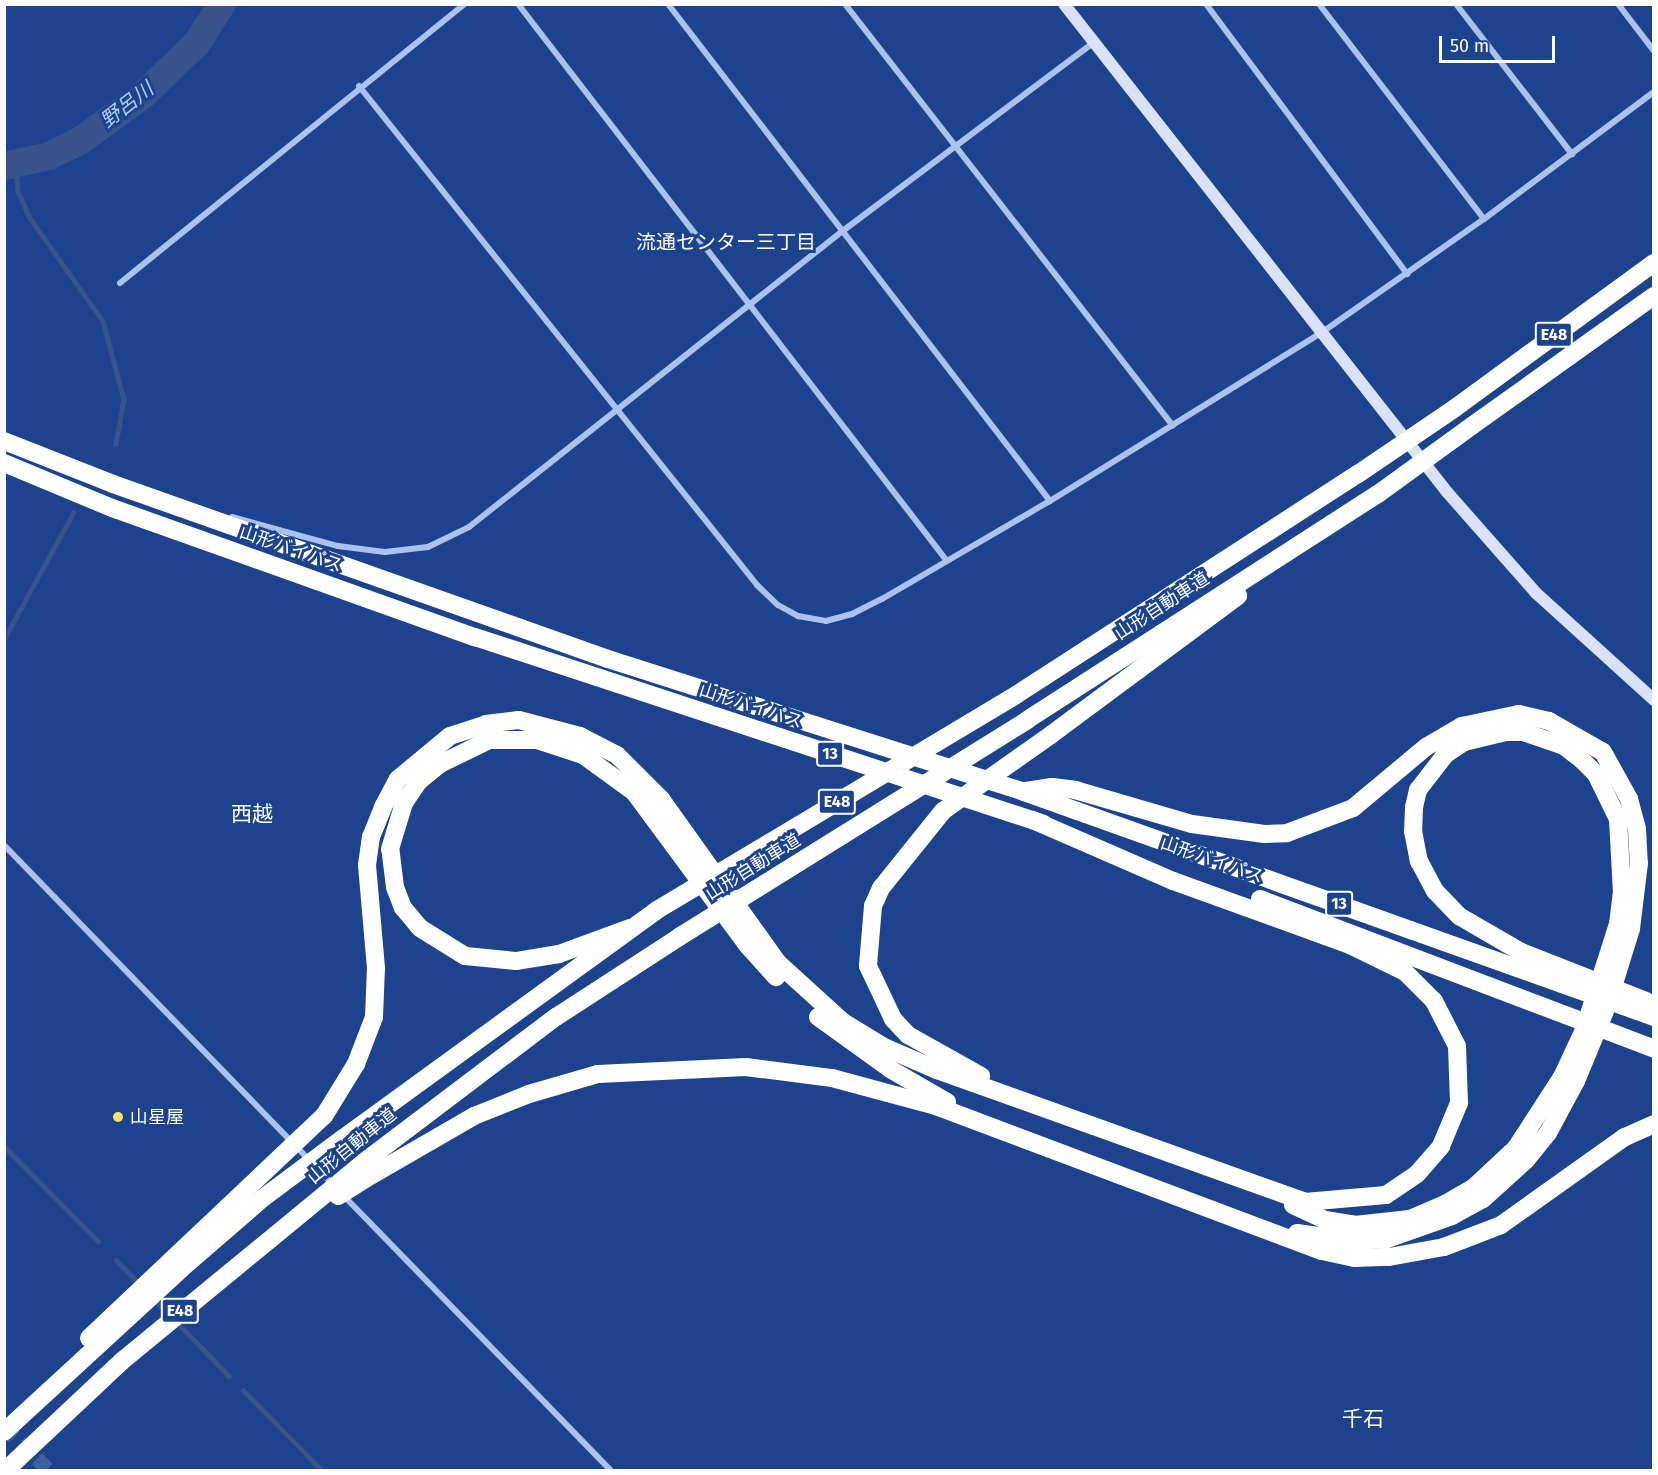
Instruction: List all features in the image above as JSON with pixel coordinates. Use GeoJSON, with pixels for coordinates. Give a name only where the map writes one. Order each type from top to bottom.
{"type":"FeatureCollection","features":[{"type":"Feature","properties":{"kind":"highway","name":"山形自動車道"},"geometry":{"type":"LineString","coordinates":[[4,1432],[189,1262],[263,1198],[630,928],[1016,694],[1358,474],[1455,408],[1653,263]]}},
{"type":"Feature","properties":{"kind":"highway","name":"山形自動車道"},"geometry":{"type":"LineString","coordinates":[[368,1169],[527,1038],[679,937],[1027,720],[1378,494],[1653,296]]}},
{"type":"Feature","properties":{"kind":"highway","name":"山形バイパス"},"geometry":{"type":"LineString","coordinates":[[4,441],[113,484],[608,659],[1024,792],[1653,1017]]}},
{"type":"Feature","properties":{"kind":"highway","name":"山形バイパス"},"geometry":{"type":"LineString","coordinates":[[4,463],[112,508],[475,637],[1033,820],[1354,932],[1653,1049]]}},
{"type":"Feature","properties":{"kind":"highway"},"geometry":{"type":"LineString","coordinates":[[1021,1099],[908,1035],[888,1010],[868,966],[873,906],[881,888],[943,811],[1052,734],[1378,494]]}},
{"type":"Feature","properties":{"kind":"highway"},"geometry":{"type":"LineString","coordinates":[[1024,792],[1052,787],[1075,790],[1192,824],[1252,833],[1287,833],[1353,808],[1426,747],[1462,726],[1519,714],[1549,721],[1603,752],[1629,799],[1637,829],[1639,863],[1625,926],[1597,994],[1569,1079],[1548,1133],[1527,1160],[1483,1199],[1442,1220],[1387,1239],[1355,1242],[1243,1221]]}},
{"type":"Feature","properties":{"kind":"highway"},"geometry":{"type":"LineString","coordinates":[[4,1426],[122,1304],[324,1116],[356,1064],[374,1017],[376,968],[367,865],[371,837],[383,807],[398,779],[450,736],[486,724],[519,720],[580,736],[617,755],[642,779],[698,849],[778,963],[843,1022],[884,1047],[937,1070],[1305,1202],[1386,1195],[1417,1174],[1441,1146],[1460,1103],[1461,1067],[1449,1023],[1434,1001],[1395,966],[1350,945],[1173,881],[1033,820]]}},
{"type":"Feature","properties":{"kind":"highway"},"geometry":{"type":"LineString","coordinates":[[1625,926],[1618,819],[1596,774],[1564,746],[1523,732],[1506,732],[1464,742],[1446,755],[1418,790],[1414,807],[1413,831],[1419,861],[1435,891],[1459,916],[1521,952],[1653,1004]]}},
{"type":"Feature","properties":{"kind":"highway"},"geometry":{"type":"LineString","coordinates":[[630,928],[559,954],[516,961],[465,956],[420,928],[403,908],[394,887],[390,849],[404,803],[420,781],[440,764],[489,740],[537,740],[583,755],[634,792],[748,946],[806,1007],[852,1044],[969,1116]]}},
{"type":"Feature","properties":{"kind":"highway"},"geometry":{"type":"LineString","coordinates":[[368,1169],[485,1111],[598,1074],[719,1067],[782,1070],[882,1090],[969,1116],[1322,1251],[1354,1258],[1389,1257],[1444,1247],[1501,1225],[1625,1137],[1653,1124]]}},
{"type":"Feature","properties":{"kind":"highway"},"geometry":{"type":"LineString","coordinates":[[1239,1180],[1325,1220],[1355,1225],[1410,1219],[1473,1188],[1516,1148],[1569,1079]]}},
{"type":"Feature","properties":{"kind":"highway","name":"E48"},"geometry":{"type":"LineString","coordinates":[[6,1470],[122,1360],[280,1232],[368,1169]]}},
{"type":"Feature","properties":{"kind":"street"},"geometry":{"type":"LineString","coordinates":[[120,283],[359,86],[464,4]]}},
{"type":"Feature","properties":{"kind":"street"},"geometry":{"type":"LineString","coordinates":[[518,4],[947,561]]}},
{"type":"Feature","properties":{"kind":"street"},"geometry":{"type":"LineString","coordinates":[[668,4],[844,230],[1050,501]]}},
{"type":"Feature","properties":{"kind":"street"},"geometry":{"type":"LineString","coordinates":[[845,4],[957,144],[1173,426]]}},
{"type":"Feature","properties":{"kind":"street"},"geometry":{"type":"LineString","coordinates":[[1064,4],[1390,423],[1536,593],[1653,700]]}},
{"type":"Feature","properties":{"kind":"street"},"geometry":{"type":"LineString","coordinates":[[1206,4],[1407,274]]}},
{"type":"Feature","properties":{"kind":"street"},"geometry":{"type":"LineString","coordinates":[[1319,4],[1484,219]]}},
{"type":"Feature","properties":{"kind":"street"},"geometry":{"type":"LineString","coordinates":[[1456,4],[1572,154]]}},
{"type":"Feature","properties":{"kind":"street"},"geometry":{"type":"LineString","coordinates":[[1618,4],[1653,51]]}},
{"type":"Feature","properties":{"kind":"street"},"geometry":{"type":"LineString","coordinates":[[113,484],[338,546],[385,552],[428,547],[469,527],[616,407],[844,230],[1093,43]]}},
{"type":"Feature","properties":{"kind":"street"},"geometry":{"type":"LineString","coordinates":[[359,86],[757,585],[778,605],[798,616],[826,621],[852,614],[947,561],[1050,501],[1321,333],[1484,219],[1653,92]]}},
{"type":"Feature","properties":{"kind":"street"},"geometry":{"type":"LineString","coordinates":[[4,845],[610,1470]]}},
{"type":"Feature","properties":{"kind":"waterway","name":"野呂川"},"geometry":{"type":"LineString","coordinates":[[4,166],[49,156],[80,141],[143,95],[197,43],[222,4]]}},
{"type":"Feature","properties":{"kind":"waterway"},"geometry":{"type":"LineString","coordinates":[[16,165],[18,192],[30,218],[103,321],[124,400],[116,444]]}},
{"type":"Feature","properties":{"kind":"waterway"},"geometry":{"type":"LineString","coordinates":[[4,639],[73,513]]}},
{"type":"Feature","properties":{"kind":"waterway"},"geometry":{"type":"LineString","coordinates":[[4,1146],[98,1241]]}},
{"type":"Feature","properties":{"kind":"waterway"},"geometry":{"type":"LineString","coordinates":[[116,1260],[139,1283]]}},
{"type":"Feature","properties":{"kind":"waterway"},"geometry":{"type":"LineString","coordinates":[[153,1298],[171,1316]]}},
{"type":"Feature","properties":{"kind":"waterway"},"geometry":{"type":"LineString","coordinates":[[177,1322],[229,1376]]}},
{"type":"Feature","properties":{"kind":"waterway"},"geometry":{"type":"LineString","coordinates":[[243,1390],[322,1470]]}},
{"type":"Feature","properties":{"kind":"tunnel"},"geometry":{"type":"LineString","coordinates":[[4,1426],[49,1470]]}},
{"type":"Feature","properties":{"kind":"place","name":"山星屋"},"geometry":{"type":"Point","coordinates":[118,1117]}},
{"type":"Feature","properties":{"kind":"district","name":"流通センター三丁目"},"geometry":{"type":"Point","coordinates":[726,242]}},
{"type":"Feature","properties":{"kind":"district","name":"西越"},"geometry":{"type":"Point","coordinates":[252,814]}},
{"type":"Feature","properties":{"kind":"district","name":"千石"},"geometry":{"type":"Point","coordinates":[1363,1419]}}]}
